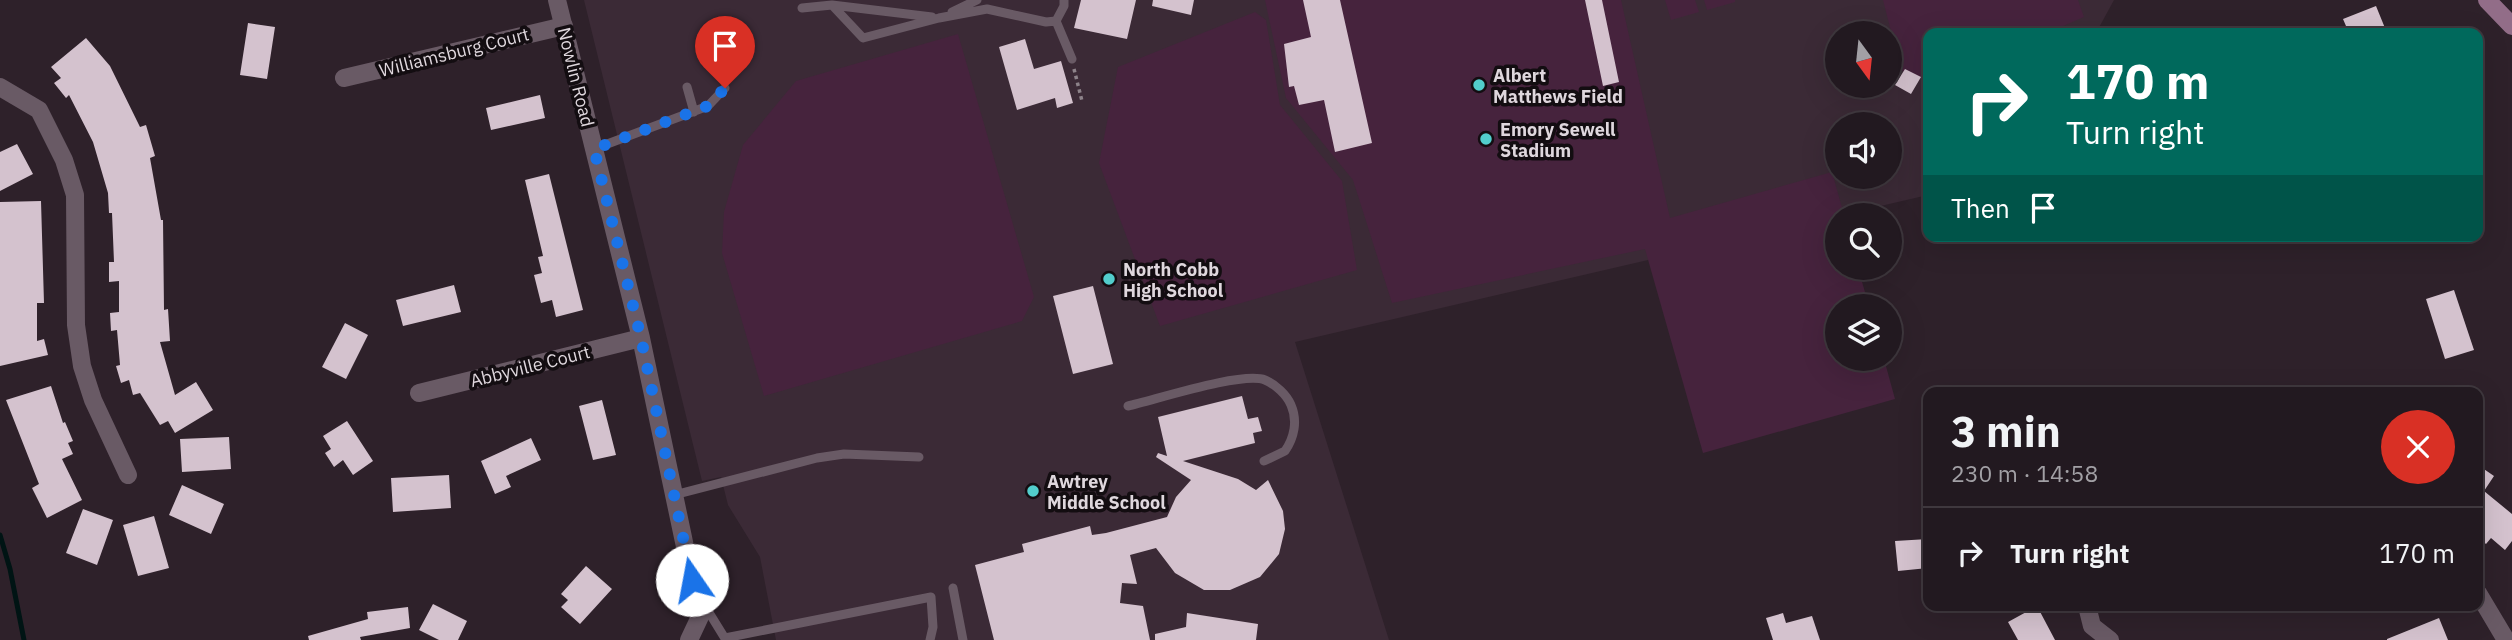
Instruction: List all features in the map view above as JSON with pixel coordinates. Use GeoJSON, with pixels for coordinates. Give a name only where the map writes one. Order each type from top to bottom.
{"type":"FeatureCollection","features":[{"type":"Feature","properties":{"kind":"main road"},"geometry":{"type":"LineString","coordinates":[[2487,0],[2512,26]]}},
{"type":"Feature","properties":{"kind":"street","name":"Nowlin Road"},"geometry":{"type":"LineString","coordinates":[[557,0],[641,338],[692,580],[705,606]]}},
{"type":"Feature","properties":{"kind":"street","name":"Williamsburg Court"},"geometry":{"type":"LineString","coordinates":[[344,78],[564,26]]}},
{"type":"Feature","properties":{"kind":"street"},"geometry":{"type":"LineString","coordinates":[[0,87],[39,110],[64,160],[75,195],[76,325],[82,366],[93,400],[128,475]]}},
{"type":"Feature","properties":{"kind":"street","name":"Abbyville Court"},"geometry":{"type":"LineString","coordinates":[[419,393],[641,338]]}},
{"type":"Feature","properties":{"kind":"street"},"geometry":{"type":"LineString","coordinates":[[2483,601],[2506,640]]}},
{"type":"Feature","properties":{"kind":"street"},"geometry":{"type":"LineString","coordinates":[[689,640],[705,606]]}},
{"type":"Feature","properties":{"kind":"street"},"geometry":{"type":"LineString","coordinates":[[2088,611],[2092,626],[2110,640]]}},
{"type":"Feature","properties":{"kind":"lane"},"geometry":{"type":"LineString","coordinates":[[802,8],[832,5],[939,18],[977,0]]}},
{"type":"Feature","properties":{"kind":"lane"},"geometry":{"type":"LineString","coordinates":[[1056,21],[1064,6],[1064,0]]}},
{"type":"Feature","properties":{"kind":"lane"},"geometry":{"type":"LineString","coordinates":[[832,5],[863,38],[939,18],[987,9],[1046,22],[1056,21]]}},
{"type":"Feature","properties":{"kind":"lane"},"geometry":{"type":"LineString","coordinates":[[1056,21],[1072,59]]}},
{"type":"Feature","properties":{"kind":"lane"},"geometry":{"type":"LineString","coordinates":[[687,87],[694,112]]}},
{"type":"Feature","properties":{"kind":"lane"},"geometry":{"type":"LineString","coordinates":[[594,149],[708,106],[725,88]]}},
{"type":"Feature","properties":{"kind":"lane"},"geometry":{"type":"LineString","coordinates":[[1128,407],[1242,378],[1264,379],[1284,393],[1292,407],[1295,424],[1285,451],[1264,461]]}},
{"type":"Feature","properties":{"kind":"lane"},"geometry":{"type":"LineString","coordinates":[[674,495],[817,458],[844,454],[919,457]]}},
{"type":"Feature","properties":{"kind":"lane"},"geometry":{"type":"LineString","coordinates":[[953,588],[963,640]]}},
{"type":"Feature","properties":{"kind":"lane"},"geometry":{"type":"LineString","coordinates":[[705,606],[726,639],[931,597],[933,627],[930,640]]}},
{"type":"Feature","properties":{"kind":"path"},"geometry":{"type":"LineString","coordinates":[[1072,59],[1082,101]]}},
{"type":"Feature","properties":{"kind":"shaded area","name":"North Cobb High School"},"geometry":{"type":"Polygon","coordinates":[[[584,0],[2114,0],[2099,28],[1923,28],[1923,196],[1894,203],[1825,203],[1825,219],[1295,342],[1389,640],[776,640],[760,557],[728,505],[721,477],[702,481],[584,0]]]}},
{"type":"Feature","properties":{"kind":"shaded area","name":"Emory Sewell Stadium"},"geometry":{"type":"Polygon","coordinates":[[[1265,0],[1621,0],[1670,218],[1825,174],[1825,189],[1837,189],[1841,203],[1825,203],[1825,280],[1861,280],[1866,294],[1825,294],[1825,371],[1887,371],[1895,399],[1703,453],[1645,249],[1392,303],[1353,180],[1286,98],[1265,0]]]}},
{"type":"Feature","properties":{"kind":"shaded area"},"geometry":{"type":"Polygon","coordinates":[[[1665,0],[1695,0],[1699,12],[1671,20],[1665,0]]]}},
{"type":"Feature","properties":{"kind":"shaded area"},"geometry":{"type":"Polygon","coordinates":[[[1704,0],[1735,0],[1735,2],[1707,10],[1704,0]]]}},
{"type":"Feature","properties":{"kind":"shaded area"},"geometry":{"type":"Polygon","coordinates":[[[1883,0],[2078,0],[2084,17],[2059,28],[1923,28],[1923,80],[1902,70],[1902,21],[1888,21],[1883,0]]]}},
{"type":"Feature","properties":{"kind":"shaded area"},"geometry":{"type":"Polygon","coordinates":[[[1255,12],[1266,20],[1280,105],[1342,181],[1357,270],[1160,326],[1099,163],[1118,67],[1255,12]]]}},
{"type":"Feature","properties":{"kind":"shaded area"},"geometry":{"type":"Polygon","coordinates":[[[958,34],[1034,297],[1022,321],[764,396],[722,253],[724,212],[743,145],[796,81],[958,34]]]}},
{"type":"Feature","properties":{"kind":"building"},"geometry":{"type":"Polygon","coordinates":[[[1081,0],[1136,0],[1127,39],[1074,28],[1081,0]]]}},
{"type":"Feature","properties":{"kind":"building"},"geometry":{"type":"Polygon","coordinates":[[[1153,0],[1194,0],[1191,15],[1152,6],[1153,0]]]}},
{"type":"Feature","properties":{"kind":"building"},"geometry":{"type":"Polygon","coordinates":[[[1303,0],[1340,0],[1372,143],[1335,152],[1324,100],[1299,105],[1294,86],[1289,87],[1284,44],[1311,37],[1303,0]]]}},
{"type":"Feature","properties":{"kind":"building"},"geometry":{"type":"Polygon","coordinates":[[[1585,0],[1602,0],[1619,82],[1603,86],[1585,0]]]}},
{"type":"Feature","properties":{"kind":"building"},"geometry":{"type":"Polygon","coordinates":[[[2376,6],[2385,28],[2347,28],[2343,19],[2376,6]]]}},
{"type":"Feature","properties":{"kind":"building"},"geometry":{"type":"Polygon","coordinates":[[[248,23],[275,27],[267,79],[240,75],[248,23]]]}},
{"type":"Feature","properties":{"kind":"building"},"geometry":{"type":"Polygon","coordinates":[[[86,38],[110,66],[140,127],[146,125],[155,156],[150,158],[163,220],[164,310],[168,309],[170,341],[160,342],[175,395],[196,382],[213,410],[175,433],[168,421],[160,425],[140,393],[133,395],[129,380],[121,383],[116,366],[120,365],[117,330],[111,331],[110,313],[119,312],[119,281],[109,282],[109,262],[114,262],[112,213],[109,213],[108,193],[93,142],[69,95],[66,98],[54,83],[61,78],[51,67],[86,38]]]}},
{"type":"Feature","properties":{"kind":"building"},"geometry":{"type":"Polygon","coordinates":[[[1025,39],[1034,69],[1061,61],[1073,103],[1057,108],[1055,98],[1017,110],[999,47],[1025,39]]]}},
{"type":"Feature","properties":{"kind":"building"},"geometry":{"type":"Polygon","coordinates":[[[1905,69],[1921,77],[1911,94],[1902,89],[1902,74],[1905,69]]]}},
{"type":"Feature","properties":{"kind":"building"},"geometry":{"type":"Polygon","coordinates":[[[540,95],[545,118],[491,130],[486,108],[540,95]]]}},
{"type":"Feature","properties":{"kind":"building"},"geometry":{"type":"Polygon","coordinates":[[[17,144],[33,174],[0,191],[0,152],[17,144]]]}},
{"type":"Feature","properties":{"kind":"building"},"geometry":{"type":"Polygon","coordinates":[[[549,174],[583,310],[556,317],[552,300],[541,303],[534,275],[542,273],[538,257],[543,256],[525,180],[549,174]]]}},
{"type":"Feature","properties":{"kind":"building"},"geometry":{"type":"Polygon","coordinates":[[[41,201],[44,303],[37,303],[37,341],[44,339],[48,355],[0,366],[0,202],[41,201]]]}},
{"type":"Feature","properties":{"kind":"building"},"geometry":{"type":"Polygon","coordinates":[[[454,285],[461,312],[403,326],[396,300],[454,285]]]}},
{"type":"Feature","properties":{"kind":"building"},"geometry":{"type":"Polygon","coordinates":[[[1093,286],[1113,364],[1073,374],[1053,296],[1093,286]]]}},
{"type":"Feature","properties":{"kind":"building"},"geometry":{"type":"Polygon","coordinates":[[[2454,290],[2474,350],[2445,359],[2426,299],[2454,290]]]}},
{"type":"Feature","properties":{"kind":"building"},"geometry":{"type":"Polygon","coordinates":[[[345,323],[368,335],[346,379],[322,367],[345,323]]]}},
{"type":"Feature","properties":{"kind":"building"},"geometry":{"type":"Polygon","coordinates":[[[51,386],[63,423],[65,422],[73,441],[68,443],[73,454],[62,459],[82,500],[47,518],[32,488],[39,484],[6,400],[51,386]]]}},
{"type":"Feature","properties":{"kind":"building","name":"Awtrey Middle School"},"geometry":{"type":"Polygon","coordinates":[[[1242,396],[1248,419],[1258,417],[1262,431],[1253,433],[1255,443],[1183,461],[1238,479],[1256,490],[1268,480],[1283,511],[1285,529],[1279,554],[1260,577],[1230,590],[1204,590],[1175,573],[1156,548],[1130,555],[1137,584],[1122,583],[1120,603],[1143,606],[1150,640],[994,640],[975,565],[1024,552],[1022,544],[1090,526],[1092,535],[1167,517],[1176,497],[1191,480],[1156,457],[1158,453],[1167,456],[1158,417],[1242,396]]]}},
{"type":"Feature","properties":{"kind":"building"},"geometry":{"type":"Polygon","coordinates":[[[602,400],[616,455],[593,460],[579,406],[602,400]]]}},
{"type":"Feature","properties":{"kind":"building"},"geometry":{"type":"Polygon","coordinates":[[[347,421],[373,461],[353,475],[343,460],[334,467],[325,453],[331,449],[323,436],[347,421]]]}},
{"type":"Feature","properties":{"kind":"building"},"geometry":{"type":"Polygon","coordinates":[[[229,437],[231,469],[182,472],[180,439],[229,437]]]}},
{"type":"Feature","properties":{"kind":"building"},"geometry":{"type":"Polygon","coordinates":[[[531,438],[541,460],[506,476],[511,487],[495,494],[481,461],[531,438]]]}},
{"type":"Feature","properties":{"kind":"building"},"geometry":{"type":"Polygon","coordinates":[[[2483,468],[2494,476],[2484,491],[2512,514],[2512,541],[2505,550],[2491,538],[2486,544],[2483,541],[2483,468]]]}},
{"type":"Feature","properties":{"kind":"building"},"geometry":{"type":"Polygon","coordinates":[[[449,475],[451,508],[393,512],[391,478],[449,475]]]}},
{"type":"Feature","properties":{"kind":"building"},"geometry":{"type":"Polygon","coordinates":[[[182,485],[224,504],[211,534],[169,515],[182,485]]]}},
{"type":"Feature","properties":{"kind":"building"},"geometry":{"type":"Polygon","coordinates":[[[83,509],[113,520],[97,565],[66,553],[83,509]]]}},
{"type":"Feature","properties":{"kind":"building"},"geometry":{"type":"Polygon","coordinates":[[[154,516],[169,568],[138,576],[123,525],[154,516]]]}},
{"type":"Feature","properties":{"kind":"building"},"geometry":{"type":"Polygon","coordinates":[[[1923,539],[1923,568],[1898,571],[1895,541],[1923,539]]]}},
{"type":"Feature","properties":{"kind":"building"},"geometry":{"type":"Polygon","coordinates":[[[586,566],[612,589],[580,624],[561,607],[568,600],[561,594],[586,566]]]}},
{"type":"Feature","properties":{"kind":"building"},"geometry":{"type":"Polygon","coordinates":[[[433,604],[467,621],[458,640],[439,640],[419,630],[433,604]]]}},
{"type":"Feature","properties":{"kind":"building"},"geometry":{"type":"Polygon","coordinates":[[[408,607],[410,628],[360,637],[361,640],[309,640],[308,636],[368,619],[367,612],[408,607]]]}},
{"type":"Feature","properties":{"kind":"building"},"geometry":{"type":"Polygon","coordinates":[[[2028,611],[2040,611],[2055,640],[2018,640],[2008,622],[2028,611]]]}},
{"type":"Feature","properties":{"kind":"building"},"geometry":{"type":"Polygon","coordinates":[[[1187,613],[1258,624],[1256,640],[1155,640],[1155,634],[1186,627],[1187,613]]]}},
{"type":"Feature","properties":{"kind":"building"},"geometry":{"type":"Polygon","coordinates":[[[1783,613],[1786,623],[1812,616],[1820,640],[1773,640],[1766,618],[1783,613]]]}},
{"type":"Feature","properties":{"kind":"building"},"geometry":{"type":"Polygon","coordinates":[[[2439,618],[2448,640],[2387,640],[2387,639],[2439,618]]]}},
{"type":"Feature","properties":{"kind":"waterway"},"geometry":{"type":"LineString","coordinates":[[0,535],[10,569],[24,640]]}},
{"type":"Feature","properties":{"kind":"place","name":"Albert Matthews Field"},"geometry":{"type":"Point","coordinates":[1479,85]}},
{"type":"Feature","properties":{"kind":"place","name":"Emory Sewell Stadium"},"geometry":{"type":"Point","coordinates":[1486,139]}},
{"type":"Feature","properties":{"kind":"place","name":"North Cobb High School"},"geometry":{"type":"Point","coordinates":[1109,279]}},
{"type":"Feature","properties":{"kind":"place","name":"Awtrey Middle School"},"geometry":{"type":"Point","coordinates":[1033,491]}},
{"type":"Feature","properties":{"kind":"route"},"geometry":{"type":"LineString","coordinates":[[692,580],[641,338],[594,149],[664,125],[708,106],[725,88]]}}]}
